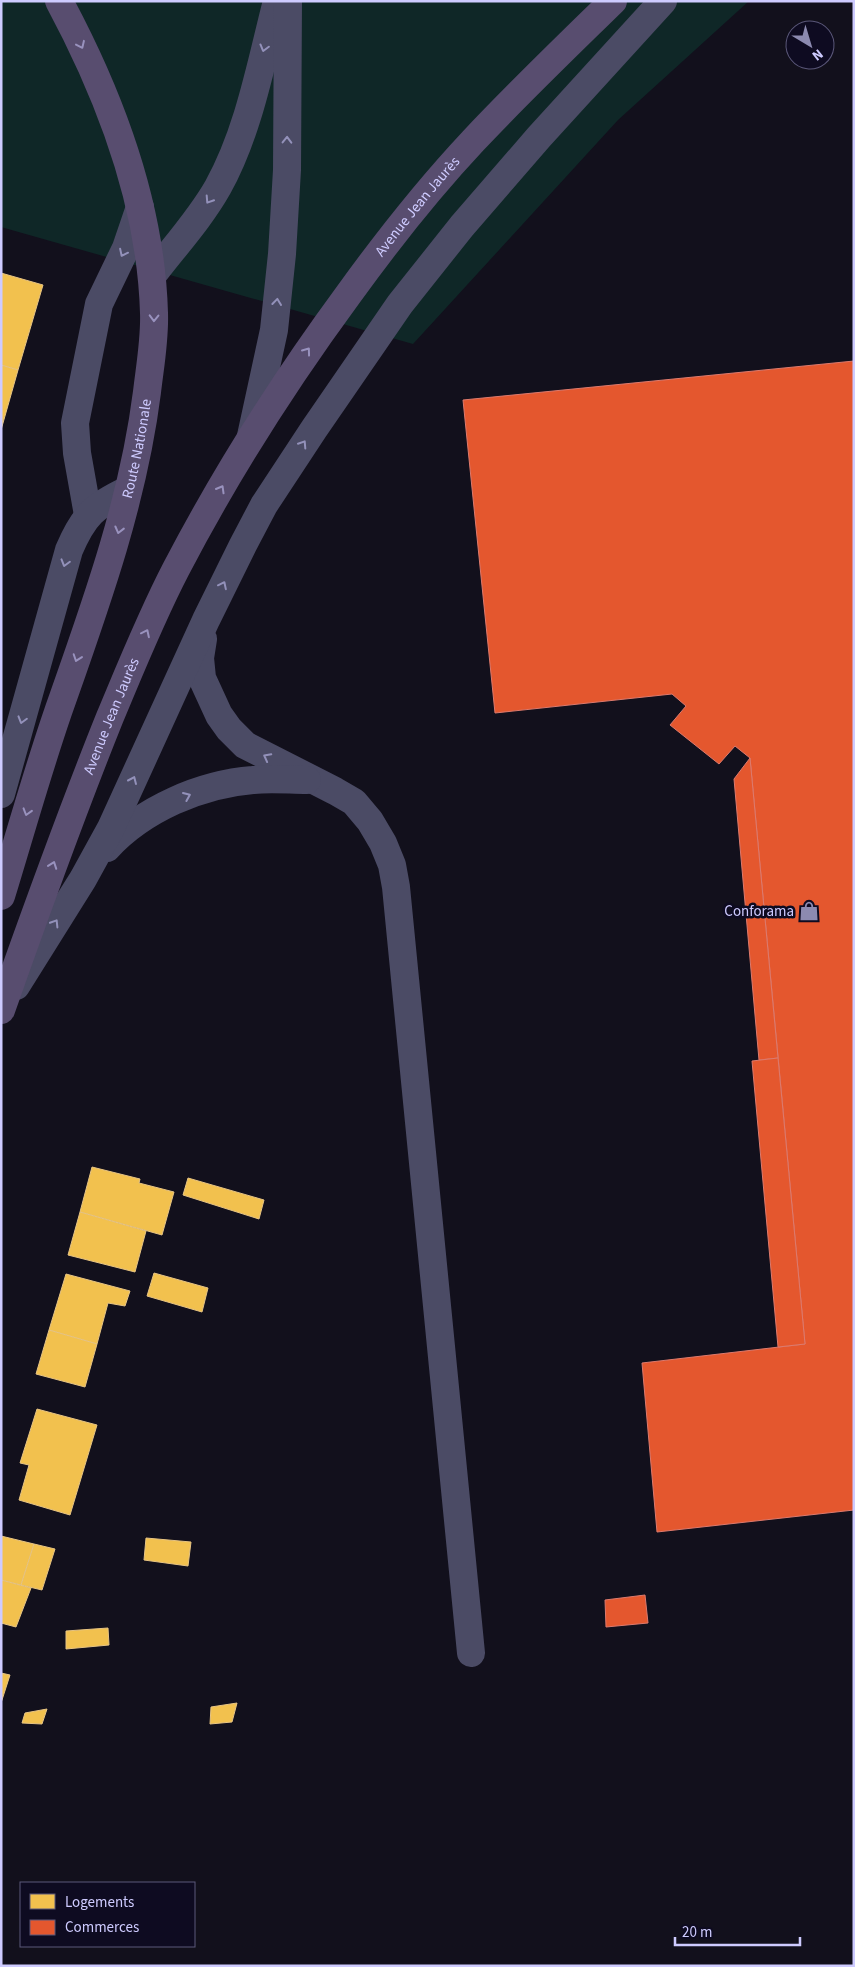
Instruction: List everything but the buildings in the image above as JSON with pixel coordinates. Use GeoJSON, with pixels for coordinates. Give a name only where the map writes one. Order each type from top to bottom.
{"type":"FeatureCollection","features":[{"type":"Feature","properties":{"kind":"main road","name":"Route Nationale"},"geometry":{"type":"LineString","coordinates":[[1,896],[47,745],[110,562],[143,421],[152,348],[154,315],[152,276],[140,208],[120,141],[106,104],[89,62],[59,1]]}},
{"type":"Feature","properties":{"kind":"main road","name":"Avenue Jean Jaurès"},"geometry":{"type":"LineString","coordinates":[[1,1009],[76,800],[135,656],[175,572],[251,436],[296,367],[382,248],[478,135],[613,1]]}},
{"type":"Feature","properties":{"kind":"street"},"geometry":{"type":"LineString","coordinates":[[152,276],[202,212],[218,187],[231,161],[241,138],[277,1]]}},
{"type":"Feature","properties":{"kind":"street","name":"Avenue Jean Jaurès"},"geometry":{"type":"LineString","coordinates":[[251,436],[274,330],[282,254],[287,170],[288,1]]}},
{"type":"Feature","properties":{"kind":"street"},"geometry":{"type":"LineString","coordinates":[[83,879],[111,828],[206,620],[264,505],[314,429],[400,304],[499,182],[663,1]]}},
{"type":"Feature","properties":{"kind":"street"},"geometry":{"type":"LineString","coordinates":[[88,515],[76,454],[75,423],[99,304],[126,248],[140,208]]}},
{"type":"Feature","properties":{"kind":"street"},"geometry":{"type":"LineString","coordinates":[[1,794],[69,550],[78,529],[88,515],[104,501],[128,490]]}},
{"type":"Feature","properties":{"kind":"street"},"geometry":{"type":"LineString","coordinates":[[206,620],[200,658],[202,678],[219,715],[229,729],[245,745],[354,802],[370,821],[384,843],[392,865],[396,887],[472,1653]]}},
{"type":"Feature","properties":{"kind":"street"},"geometry":{"type":"LineString","coordinates":[[1,1009],[83,879],[97,859],[116,838],[167,804],[199,791],[224,784],[254,779],[310,780]]}},
{"type":"Feature","properties":{"kind":"green space"},"geometry":{"type":"Polygon","coordinates":[[[1,1],[749,1],[618,120],[413,344],[1,227],[1,1]]]}},
{"type":"Feature","properties":{"kind":"place","name":"Conforama"},"geometry":{"type":"Point","coordinates":[809,911]}}]}
